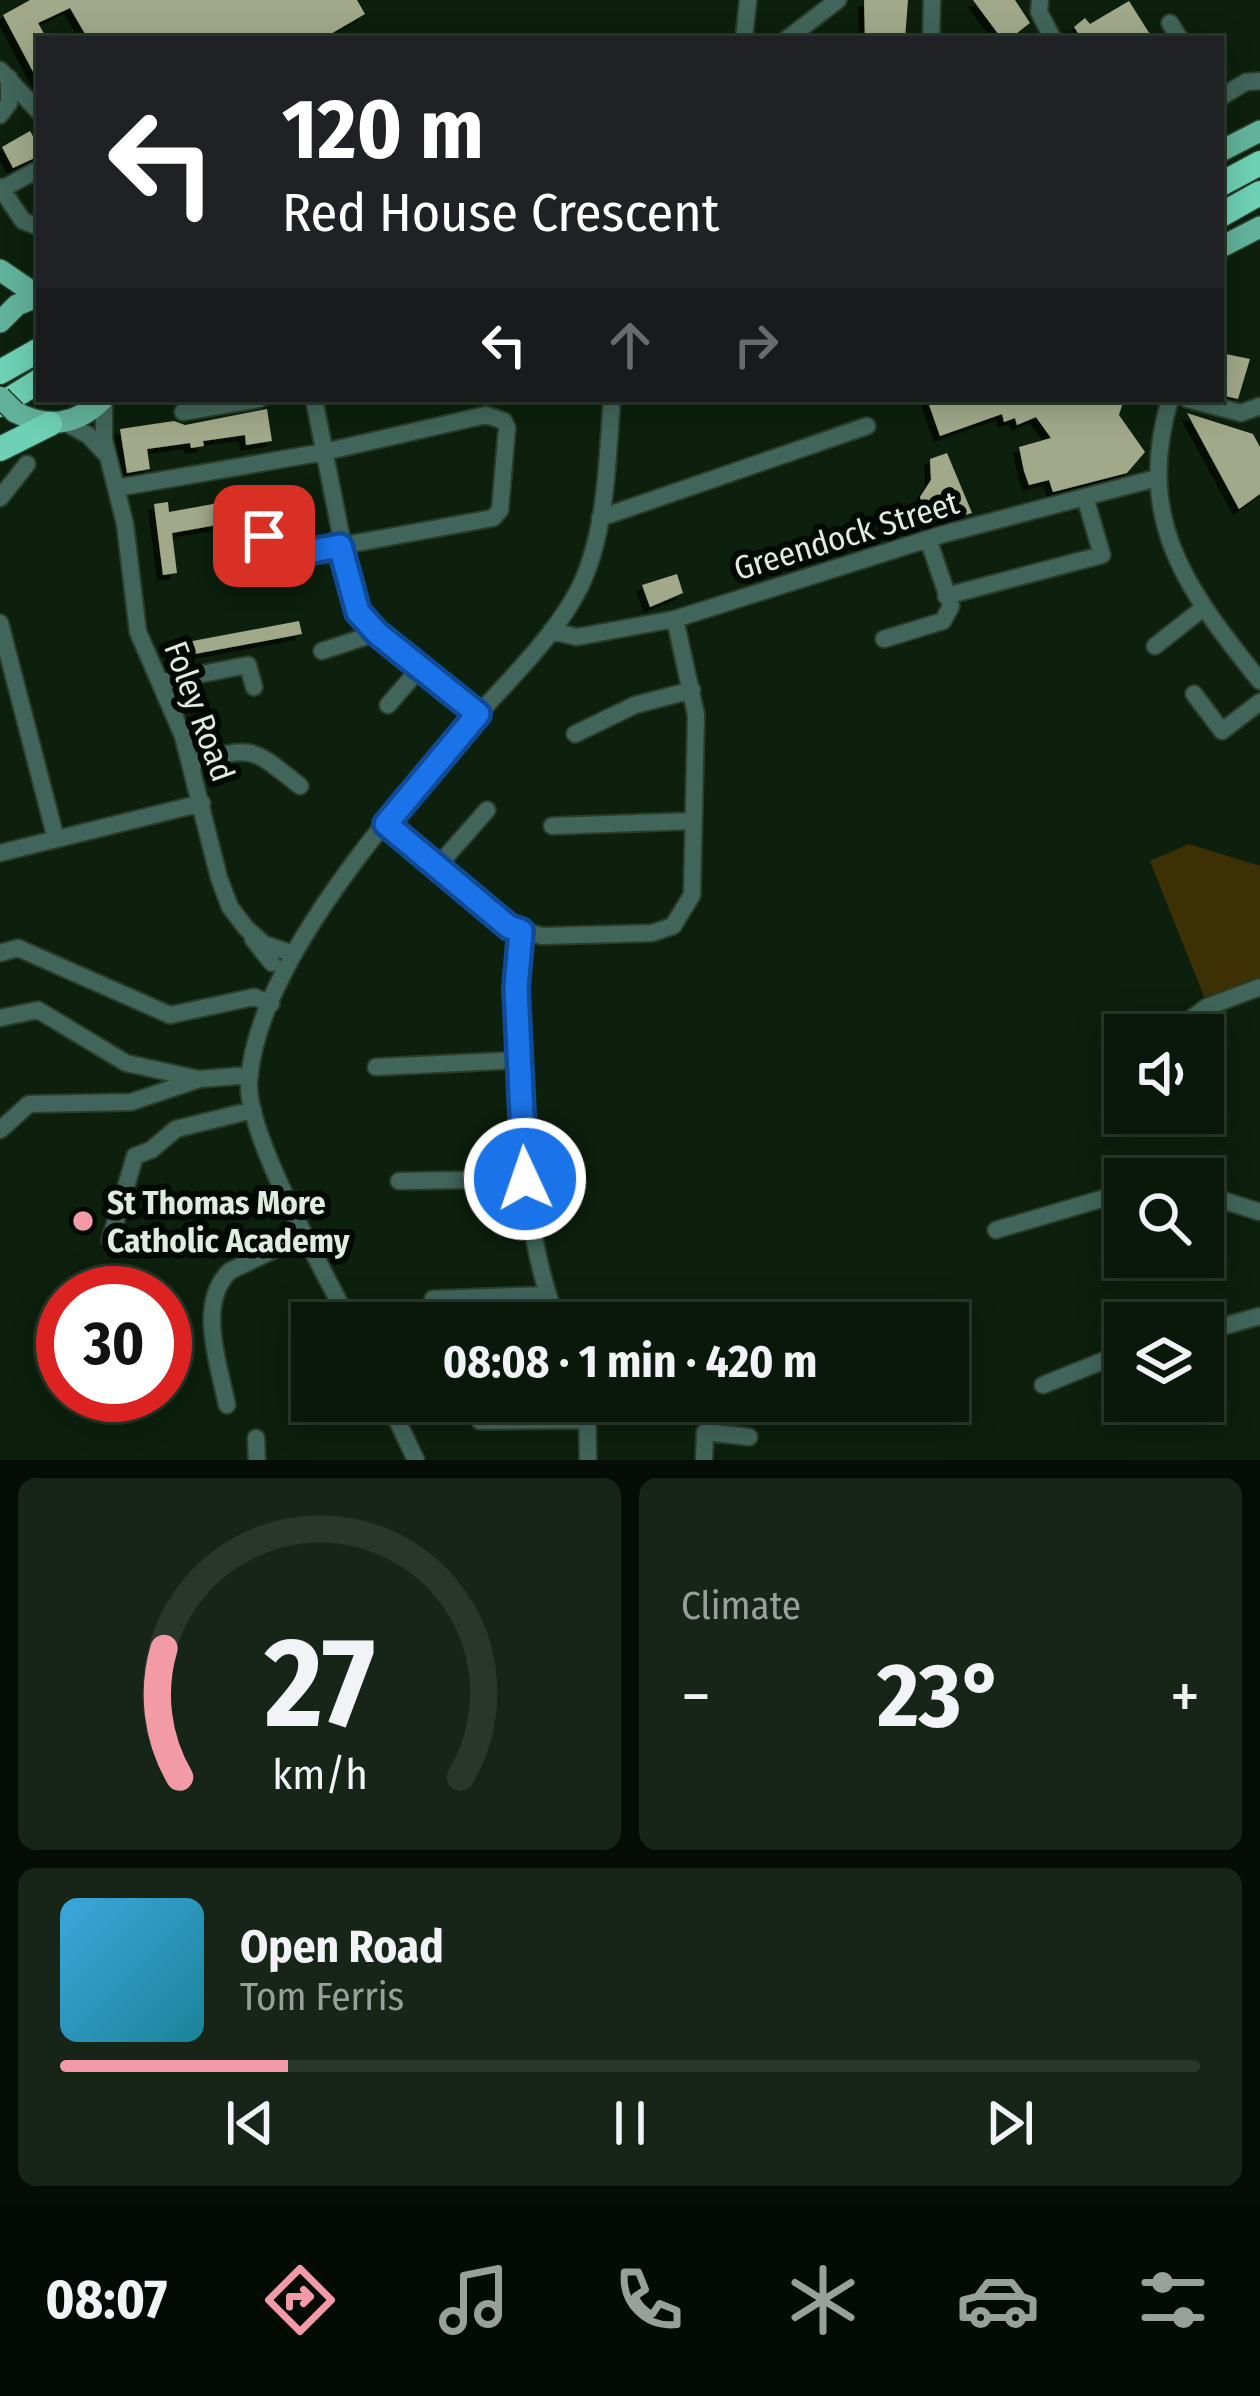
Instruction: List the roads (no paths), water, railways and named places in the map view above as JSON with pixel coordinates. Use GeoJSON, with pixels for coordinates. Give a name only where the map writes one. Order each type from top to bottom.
{"type":"FeatureCollection","features":[{"type":"Feature","properties":{"kind":"highway"},"geometry":{"type":"LineString","coordinates":[[1224,182],[1260,163]]}},
{"type":"Feature","properties":{"kind":"highway"},"geometry":{"type":"LineString","coordinates":[[1224,212],[1260,193]]}},
{"type":"Feature","properties":{"kind":"highway"},"geometry":{"type":"LineString","coordinates":[[0,373],[36,352]]}},
{"type":"Feature","properties":{"kind":"highway"},"geometry":{"type":"LineString","coordinates":[[5,404],[36,383]]}},
{"type":"Feature","properties":{"kind":"highway"},"geometry":{"type":"LineString","coordinates":[[0,449],[57,423]]}},
{"type":"Feature","properties":{"kind":"main road"},"geometry":{"type":"LineString","coordinates":[[1224,149],[1260,131]]}},
{"type":"Feature","properties":{"kind":"main road"},"geometry":{"type":"LineString","coordinates":[[1224,245],[1260,227]]}},
{"type":"Feature","properties":{"kind":"main road"},"geometry":{"type":"LineString","coordinates":[[0,270],[36,295]]}},
{"type":"Feature","properties":{"kind":"main road"},"geometry":{"type":"LineString","coordinates":[[0,322],[17,305],[36,297]]}},
{"type":"Feature","properties":{"kind":"main road"},"geometry":{"type":"LineString","coordinates":[[5,404],[57,423],[92,410],[100,402]]}},
{"type":"Feature","properties":{"kind":"street"},"geometry":{"type":"LineString","coordinates":[[748,0],[750,36]]}},
{"type":"Feature","properties":{"kind":"street"},"geometry":{"type":"LineString","coordinates":[[791,36],[838,0]]}},
{"type":"Feature","properties":{"kind":"street"},"geometry":{"type":"LineString","coordinates":[[931,36],[932,0]]}},
{"type":"Feature","properties":{"kind":"street"},"geometry":{"type":"LineString","coordinates":[[1040,0],[1039,12],[1051,36]]}},
{"type":"Feature","properties":{"kind":"street"},"geometry":{"type":"LineString","coordinates":[[2,72],[36,109]]}},
{"type":"Feature","properties":{"kind":"street"},"geometry":{"type":"LineString","coordinates":[[0,115],[9,103],[2,72]]}},
{"type":"Feature","properties":{"kind":"street"},"geometry":{"type":"LineString","coordinates":[[1224,96],[1246,82],[1260,81]]}},
{"type":"Feature","properties":{"kind":"street"},"geometry":{"type":"LineString","coordinates":[[36,170],[1,188],[23,220],[36,226]]}},
{"type":"Feature","properties":{"kind":"street","name":"Foley Road"},"geometry":{"type":"LineString","coordinates":[[103,402],[107,454],[125,524],[138,632],[176,716],[230,907],[272,963]]}},
{"type":"Feature","properties":{"kind":"street"},"geometry":{"type":"LineString","coordinates":[[195,406],[232,402]]}},
{"type":"Feature","properties":{"kind":"street"},"geometry":{"type":"LineString","coordinates":[[315,402],[355,606],[377,633],[478,714]]}},
{"type":"Feature","properties":{"kind":"street"},"geometry":{"type":"LineString","coordinates":[[339,1302],[258,1133],[250,1075],[258,1038],[310,923],[386,824],[551,632],[582,583],[600,518],[612,402]]}},
{"type":"Feature","properties":{"kind":"street"},"geometry":{"type":"LineString","coordinates":[[1169,402],[1158,445],[1157,478],[1170,546],[1202,609],[1260,681]]}},
{"type":"Feature","properties":{"kind":"street"},"geometry":{"type":"LineString","coordinates":[[1199,402],[1260,421]]}},
{"type":"Feature","properties":{"kind":"street"},"geometry":{"type":"LineString","coordinates":[[1241,413],[1260,406]]}},
{"type":"Feature","properties":{"kind":"street"},"geometry":{"type":"LineString","coordinates":[[116,488],[324,452],[486,415],[497,416],[507,428],[498,515],[247,563]]}},
{"type":"Feature","properties":{"kind":"street"},"geometry":{"type":"LineString","coordinates":[[57,423],[88,435],[107,454]]}},
{"type":"Feature","properties":{"kind":"street"},"geometry":{"type":"LineString","coordinates":[[600,518],[867,426]]}},
{"type":"Feature","properties":{"kind":"street"},"geometry":{"type":"LineString","coordinates":[[0,498],[27,464]]}},
{"type":"Feature","properties":{"kind":"street","name":"Greendock Street"},"geometry":{"type":"LineString","coordinates":[[551,632],[577,637],[675,619],[928,539],[1157,478]]}},
{"type":"Feature","properties":{"kind":"street"},"geometry":{"type":"LineString","coordinates":[[946,596],[1102,555],[1084,497]]}},
{"type":"Feature","properties":{"kind":"street"},"geometry":{"type":"LineString","coordinates":[[264,536],[269,559]]}},
{"type":"Feature","properties":{"kind":"street"},"geometry":{"type":"LineString","coordinates":[[884,639],[943,621],[950,607],[928,539]]}},
{"type":"Feature","properties":{"kind":"street"},"geometry":{"type":"LineString","coordinates":[[1155,646],[1202,609]]}},
{"type":"Feature","properties":{"kind":"street"},"geometry":{"type":"LineString","coordinates":[[386,824],[509,927],[542,936],[652,933],[673,926],[692,895],[695,715],[675,619]]}},
{"type":"Feature","properties":{"kind":"street"},"geometry":{"type":"LineString","coordinates":[[0,623],[56,839]]}},
{"type":"Feature","properties":{"kind":"street"},"geometry":{"type":"LineString","coordinates":[[322,651],[377,633]]}},
{"type":"Feature","properties":{"kind":"street"},"geometry":{"type":"LineString","coordinates":[[160,682],[248,664],[254,687]]}},
{"type":"Feature","properties":{"kind":"street"},"geometry":{"type":"LineString","coordinates":[[388,705],[421,667]]}},
{"type":"Feature","properties":{"kind":"street"},"geometry":{"type":"LineString","coordinates":[[575,734],[635,705],[692,690]]}},
{"type":"Feature","properties":{"kind":"street"},"geometry":{"type":"LineString","coordinates":[[1194,694],[1222,731],[1260,702]]}},
{"type":"Feature","properties":{"kind":"street"},"geometry":{"type":"LineString","coordinates":[[191,763],[249,750],[260,753],[300,786]]}},
{"type":"Feature","properties":{"kind":"street"},"geometry":{"type":"LineString","coordinates":[[0,853],[202,803]]}},
{"type":"Feature","properties":{"kind":"street"},"geometry":{"type":"LineString","coordinates":[[436,868],[488,810]]}},
{"type":"Feature","properties":{"kind":"street"},"geometry":{"type":"LineString","coordinates":[[552,826],[691,821]]}},
{"type":"Feature","properties":{"kind":"street"},"geometry":{"type":"LineString","coordinates":[[246,928],[263,944],[294,955]]}},
{"type":"Feature","properties":{"kind":"street"},"geometry":{"type":"LineString","coordinates":[[521,931],[516,988],[525,1179],[550,1302]]}},
{"type":"Feature","properties":{"kind":"street"},"geometry":{"type":"LineString","coordinates":[[0,953],[18,948],[170,1015],[254,997],[271,1004]]}},
{"type":"Feature","properties":{"kind":"street"},"geometry":{"type":"LineString","coordinates":[[1199,1014],[1260,987]]}},
{"type":"Feature","properties":{"kind":"street"},"geometry":{"type":"LineString","coordinates":[[0,1018],[38,1010],[126,1063],[200,1079]]}},
{"type":"Feature","properties":{"kind":"street"},"geometry":{"type":"LineString","coordinates":[[376,1067],[519,1060]]}},
{"type":"Feature","properties":{"kind":"street"},"geometry":{"type":"LineString","coordinates":[[0,1130],[29,1104],[131,1102],[200,1079],[250,1075]]}},
{"type":"Feature","properties":{"kind":"street"},"geometry":{"type":"LineString","coordinates":[[110,1240],[135,1156],[151,1150],[176,1129],[254,1110]]}},
{"type":"Feature","properties":{"kind":"street"},"geometry":{"type":"LineString","coordinates":[[399,1181],[525,1179]]}},
{"type":"Feature","properties":{"kind":"street"},"geometry":{"type":"LineString","coordinates":[[996,1230],[1104,1198]]}},
{"type":"Feature","properties":{"kind":"street"},"geometry":{"type":"LineString","coordinates":[[1224,1201],[1260,1212]]}},
{"type":"Feature","properties":{"kind":"street"},"geometry":{"type":"LineString","coordinates":[[226,1405],[211,1326],[221,1280],[305,1234]]}},
{"type":"Feature","properties":{"kind":"street"},"geometry":{"type":"LineString","coordinates":[[433,1299],[547,1295]]}},
{"type":"Feature","properties":{"kind":"street"},"geometry":{"type":"LineString","coordinates":[[1224,1326],[1260,1316]]}},
{"type":"Feature","properties":{"kind":"street"},"geometry":{"type":"LineString","coordinates":[[1043,1385],[1104,1360]]}},
{"type":"Feature","properties":{"kind":"street"},"geometry":{"type":"LineString","coordinates":[[398,1422],[416,1460]]}},
{"type":"Feature","properties":{"kind":"street"},"geometry":{"type":"LineString","coordinates":[[586,1422],[588,1460]]}},
{"type":"Feature","properties":{"kind":"street"},"geometry":{"type":"LineString","coordinates":[[704,1460],[705,1432],[749,1437]]}},
{"type":"Feature","properties":{"kind":"place","name":"St Thomas More Catholic Academy"},"geometry":{"type":"Point","coordinates":[83,1221]}}]}
